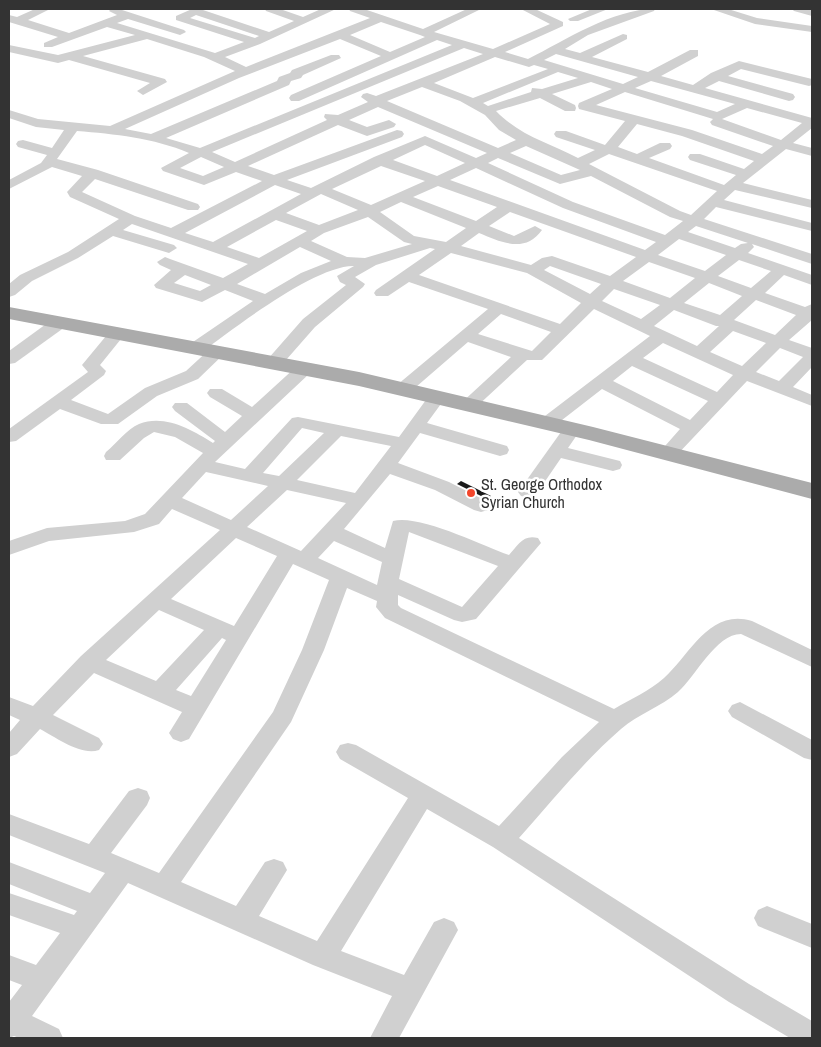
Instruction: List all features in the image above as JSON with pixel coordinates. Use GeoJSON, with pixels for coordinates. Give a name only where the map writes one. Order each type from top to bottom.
{"type":"FeatureCollection","features":[{"type":"Feature","properties":{"kind":"main road"},"geometry":{"type":"LineString","coordinates":[[9,313],[403,389],[572,429],[812,491]]}},
{"type":"Feature","properties":{"kind":"street"},"geometry":{"type":"LineString","coordinates":[[13,19],[44,9]]}},
{"type":"Feature","properties":{"kind":"street"},"geometry":{"type":"LineString","coordinates":[[108,9],[180,32]]}},
{"type":"Feature","properties":{"kind":"street"},"geometry":{"type":"LineString","coordinates":[[270,9],[302,20]]}},
{"type":"Feature","properties":{"kind":"street"},"geometry":{"type":"LineString","coordinates":[[214,57],[256,42],[330,9]]}},
{"type":"Feature","properties":{"kind":"street"},"geometry":{"type":"LineString","coordinates":[[354,9],[490,54],[531,62],[591,78],[719,116],[745,104]]}},
{"type":"Feature","properties":{"kind":"street"},"geometry":{"type":"LineString","coordinates":[[112,130],[240,73],[276,61],[396,9]]}},
{"type":"Feature","properties":{"kind":"street"},"geometry":{"type":"LineString","coordinates":[[285,102],[398,52],[476,9]]}},
{"type":"Feature","properties":{"kind":"street"},"geometry":{"type":"LineString","coordinates":[[574,19],[596,9]]}},
{"type":"Feature","properties":{"kind":"street"},"geometry":{"type":"LineString","coordinates":[[531,62],[584,33],[650,9]]}},
{"type":"Feature","properties":{"kind":"street"},"geometry":{"type":"LineString","coordinates":[[717,9],[740,17],[767,23],[812,29]]}},
{"type":"Feature","properties":{"kind":"street"},"geometry":{"type":"LineString","coordinates":[[740,17],[760,9]]}},
{"type":"Feature","properties":{"kind":"street"},"geometry":{"type":"LineString","coordinates":[[174,11],[187,15]]}},
{"type":"Feature","properties":{"kind":"street"},"geometry":{"type":"LineString","coordinates":[[256,42],[180,19],[196,11],[312,44]]}},
{"type":"Feature","properties":{"kind":"street"},"geometry":{"type":"LineString","coordinates":[[200,145],[168,168],[200,181],[236,167],[377,101],[559,24],[528,14]]}},
{"type":"Feature","properties":{"kind":"street"},"geometry":{"type":"LineString","coordinates":[[48,45],[128,15]]}},
{"type":"Feature","properties":{"kind":"street"},"geometry":{"type":"LineString","coordinates":[[13,19],[69,37]]}},
{"type":"Feature","properties":{"kind":"street"},"geometry":{"type":"LineString","coordinates":[[106,23],[214,57],[266,88],[285,102],[307,107],[369,132],[410,115]]}},
{"type":"Feature","properties":{"kind":"street"},"geometry":{"type":"LineString","coordinates":[[159,40],[201,24]]}},
{"type":"Feature","properties":{"kind":"street"},"geometry":{"type":"LineString","coordinates":[[13,33],[30,25]]}},
{"type":"Feature","properties":{"kind":"street"},"geometry":{"type":"LineString","coordinates":[[189,48],[229,33]]}},
{"type":"Feature","properties":{"kind":"street"},"geometry":{"type":"LineString","coordinates":[[341,34],[384,53]]}},
{"type":"Feature","properties":{"kind":"street"},"geometry":{"type":"LineString","coordinates":[[9,49],[56,59],[146,36]]}},
{"type":"Feature","properties":{"kind":"street"},"geometry":{"type":"LineString","coordinates":[[582,58],[622,36]]}},
{"type":"Feature","properties":{"kind":"street"},"geometry":{"type":"LineString","coordinates":[[9,114],[36,123],[112,130],[182,145],[200,145],[240,135],[461,45]]}},
{"type":"Feature","properties":{"kind":"street"},"geometry":{"type":"LineString","coordinates":[[98,49],[130,62]]}},
{"type":"Feature","properties":{"kind":"street"},"geometry":{"type":"LineString","coordinates":[[555,50],[771,111],[810,127]]}},
{"type":"Feature","properties":{"kind":"street"},"geometry":{"type":"LineString","coordinates":[[398,52],[422,60]]}},
{"type":"Feature","properties":{"kind":"street"},"geometry":{"type":"LineString","coordinates":[[694,53],[649,77],[584,106],[718,143],[765,160]]}},
{"type":"Feature","properties":{"kind":"street"},"geometry":{"type":"LineString","coordinates":[[16,61],[30,54]]}},
{"type":"Feature","properties":{"kind":"street"},"geometry":{"type":"LineString","coordinates":[[70,56],[161,82],[143,91]]}},
{"type":"Feature","properties":{"kind":"street"},"geometry":{"type":"LineString","coordinates":[[154,138],[266,88],[285,82],[284,80],[297,75],[296,73],[335,58]]}},
{"type":"Feature","properties":{"kind":"street"},"geometry":{"type":"LineString","coordinates":[[531,62],[606,96],[697,123]]}},
{"type":"Feature","properties":{"kind":"street"},"geometry":{"type":"LineString","coordinates":[[694,90],[715,76],[739,65],[809,85]]}},
{"type":"Feature","properties":{"kind":"street"},"geometry":{"type":"LineString","coordinates":[[472,103],[552,72]]}},
{"type":"Feature","properties":{"kind":"street"},"geometry":{"type":"LineString","coordinates":[[715,76],[789,97]]}},
{"type":"Feature","properties":{"kind":"street"},"geometry":{"type":"LineString","coordinates":[[486,110],[544,94],[591,78]]}},
{"type":"Feature","properties":{"kind":"street"},"geometry":{"type":"LineString","coordinates":[[422,83],[486,110],[504,127],[526,141],[578,164],[657,206],[693,221],[812,259]]}},
{"type":"Feature","properties":{"kind":"street"},"geometry":{"type":"LineString","coordinates":[[522,84],[570,108]]}},
{"type":"Feature","properties":{"kind":"street"},"geometry":{"type":"LineString","coordinates":[[771,111],[809,85]]}},
{"type":"Feature","properties":{"kind":"street"},"geometry":{"type":"LineString","coordinates":[[318,88],[377,101],[562,181],[592,171]]}},
{"type":"Feature","properties":{"kind":"street"},"geometry":{"type":"LineString","coordinates":[[561,88],[588,103]]}},
{"type":"Feature","properties":{"kind":"street"},"geometry":{"type":"LineString","coordinates":[[527,99],[541,108]]}},
{"type":"Feature","properties":{"kind":"street"},"geometry":{"type":"LineString","coordinates":[[175,101],[240,135]]}},
{"type":"Feature","properties":{"kind":"street"},"geometry":{"type":"LineString","coordinates":[[578,164],[608,150],[633,120]]}},
{"type":"Feature","properties":{"kind":"street"},"geometry":{"type":"LineString","coordinates":[[717,122],[784,145],[812,152]]}},
{"type":"Feature","properties":{"kind":"street"},"geometry":{"type":"LineString","coordinates":[[9,185],[41,169],[53,157],[65,135],[74,126]]}},
{"type":"Feature","properties":{"kind":"street"},"geometry":{"type":"LineString","coordinates":[[466,336],[523,355],[536,356],[590,301],[612,282],[693,221],[729,187],[810,127]]}},
{"type":"Feature","properties":{"kind":"street"},"geometry":{"type":"LineString","coordinates":[[173,233],[274,180],[397,134]]}},
{"type":"Feature","properties":{"kind":"street"},"geometry":{"type":"LineString","coordinates":[[561,134],[672,171],[729,187],[812,204]]}},
{"type":"Feature","properties":{"kind":"street"},"geometry":{"type":"LineString","coordinates":[[215,247],[316,191],[425,140],[474,164],[568,205],[672,237],[737,254],[812,280]]}},
{"type":"Feature","properties":{"kind":"street"},"geometry":{"type":"LineString","coordinates":[[182,269],[162,285],[199,298],[319,230],[370,212],[526,141]]}},
{"type":"Feature","properties":{"kind":"street"},"geometry":{"type":"LineString","coordinates":[[672,171],[718,143]]}},
{"type":"Feature","properties":{"kind":"street"},"geometry":{"type":"LineString","coordinates":[[23,144],[93,173],[193,206]]}},
{"type":"Feature","properties":{"kind":"street"},"geometry":{"type":"LineString","coordinates":[[200,145],[236,167],[274,180],[316,191],[370,212],[404,235],[428,244],[450,247],[534,270],[590,301],[698,354],[812,401]]}},
{"type":"Feature","properties":{"kind":"street"},"geometry":{"type":"LineString","coordinates":[[636,159],[665,146]]}},
{"type":"Feature","properties":{"kind":"street"},"geometry":{"type":"LineString","coordinates":[[695,157],[746,174]]}},
{"type":"Feature","properties":{"kind":"street"},"geometry":{"type":"LineString","coordinates":[[379,160],[439,180],[646,257],[811,312],[744,374],[667,454]]}},
{"type":"Feature","properties":{"kind":"street"},"geometry":{"type":"LineString","coordinates":[[93,173],[74,193],[130,219],[260,263]]}},
{"type":"Feature","properties":{"kind":"street"},"geometry":{"type":"LineString","coordinates":[[478,196],[507,178]]}},
{"type":"Feature","properties":{"kind":"street"},"geometry":{"type":"LineString","coordinates":[[400,197],[515,241],[535,230]]}},
{"type":"Feature","properties":{"kind":"street"},"geometry":{"type":"LineString","coordinates":[[713,202],[812,227]]}},
{"type":"Feature","properties":{"kind":"street"},"geometry":{"type":"LineString","coordinates":[[382,293],[508,207]]}},
{"type":"Feature","properties":{"kind":"street"},"geometry":{"type":"LineString","coordinates":[[274,214],[319,230]]}},
{"type":"Feature","properties":{"kind":"street"},"geometry":{"type":"LineString","coordinates":[[9,292],[26,278],[73,254],[130,219]]}},
{"type":"Feature","properties":{"kind":"street"},"geometry":{"type":"LineString","coordinates":[[642,327],[737,254],[757,241],[782,220]]}},
{"type":"Feature","properties":{"kind":"street"},"geometry":{"type":"LineString","coordinates":[[110,231],[167,255],[182,269],[266,300]]}},
{"type":"Feature","properties":{"kind":"street"},"geometry":{"type":"LineString","coordinates":[[300,240],[346,262]]}},
{"type":"Feature","properties":{"kind":"street"},"geometry":{"type":"LineString","coordinates":[[59,402],[107,420],[112,420],[151,392],[192,375],[206,350],[266,300],[324,268],[346,262],[362,261],[366,263],[428,244]]}},
{"type":"Feature","properties":{"kind":"street"},"geometry":{"type":"LineString","coordinates":[[534,270],[547,261],[552,261],[812,355],[782,388]]}},
{"type":"Feature","properties":{"kind":"street"},"geometry":{"type":"LineString","coordinates":[[273,364],[309,323],[356,286],[356,283],[345,277],[367,267],[366,263]]}},
{"type":"Feature","properties":{"kind":"street"},"geometry":{"type":"LineString","coordinates":[[698,354],[753,294],[782,269]]}},
{"type":"Feature","properties":{"kind":"street"},"geometry":{"type":"LineString","coordinates":[[408,276],[562,330]]}},
{"type":"Feature","properties":{"kind":"street"},"geometry":{"type":"LineString","coordinates":[[403,389],[498,308]]}},
{"type":"Feature","properties":{"kind":"street"},"geometry":{"type":"LineString","coordinates":[[9,359],[59,323]]}},
{"type":"Feature","properties":{"kind":"street"},"geometry":{"type":"LineString","coordinates":[[9,438],[96,375],[97,371],[92,366],[93,362],[117,334]]}},
{"type":"Feature","properties":{"kind":"street"},"geometry":{"type":"LineString","coordinates":[[547,423],[662,336]]}},
{"type":"Feature","properties":{"kind":"street"},"geometry":{"type":"LineString","coordinates":[[468,405],[523,355]]}},
{"type":"Feature","properties":{"kind":"street"},"geometry":{"type":"LineString","coordinates":[[631,359],[719,400]]}},
{"type":"Feature","properties":{"kind":"street"},"geometry":{"type":"LineString","coordinates":[[9,548],[47,535],[140,524],[152,519],[214,452],[302,370]]}},
{"type":"Feature","properties":{"kind":"street"},"geometry":{"type":"LineString","coordinates":[[601,382],[692,428]]}},
{"type":"Feature","properties":{"kind":"street"},"geometry":{"type":"LineString","coordinates":[[216,393],[253,415]]}},
{"type":"Feature","properties":{"kind":"street"},"geometry":{"type":"LineString","coordinates":[[160,692],[229,632],[297,557],[332,532],[387,466],[437,397]]}},
{"type":"Feature","properties":{"kind":"street"},"geometry":{"type":"LineString","coordinates":[[182,407],[214,452]]}},
{"type":"Feature","properties":{"kind":"street"},"geometry":{"type":"LineString","coordinates":[[248,476],[298,422],[403,443]]}},
{"type":"Feature","properties":{"kind":"street"},"geometry":{"type":"LineString","coordinates":[[416,426],[500,450]]}},
{"type":"Feature","properties":{"kind":"street"},"geometry":{"type":"LineString","coordinates":[[113,456],[144,430],[152,427],[180,432],[214,452],[248,476],[360,500]]}},
{"type":"Feature","properties":{"kind":"street"},"geometry":{"type":"LineString","coordinates":[[9,748],[89,662],[232,528],[284,484],[338,429]]}},
{"type":"Feature","properties":{"kind":"street"},"geometry":{"type":"LineString","coordinates":[[528,492],[572,429]]}},
{"type":"Feature","properties":{"kind":"street"},"geometry":{"type":"LineString","coordinates":[[557,451],[613,464]]}},
{"type":"Feature","properties":{"kind":"street"},"geometry":{"type":"LineString","coordinates":[[387,466],[442,486],[481,506]]}},
{"type":"Feature","properties":{"kind":"street"},"geometry":{"type":"LineString","coordinates":[[169,500],[341,577],[387,589],[465,615],[471,612],[531,543]]}},
{"type":"Feature","properties":{"kind":"street"},"geometry":{"type":"LineString","coordinates":[[512,564],[407,525],[398,528],[387,589],[387,607],[393,613],[616,720]]}},
{"type":"Feature","properties":{"kind":"street"},"geometry":{"type":"LineString","coordinates":[[332,532],[393,559]]}},
{"type":"Feature","properties":{"kind":"street"},"geometry":{"type":"LineString","coordinates":[[164,886],[283,716],[310,659],[341,577]]}},
{"type":"Feature","properties":{"kind":"street"},"geometry":{"type":"LineString","coordinates":[[155,600],[229,632]]}},
{"type":"Feature","properties":{"kind":"street"},"geometry":{"type":"LineString","coordinates":[[502,840],[600,734],[616,720],[672,685],[703,648],[727,626],[734,624],[744,626],[812,659]]}},
{"type":"Feature","properties":{"kind":"street"},"geometry":{"type":"LineString","coordinates":[[181,732],[196,708],[229,632]]}},
{"type":"Feature","properties":{"kind":"street"},"geometry":{"type":"LineString","coordinates":[[89,662],[196,708]]}},
{"type":"Feature","properties":{"kind":"street"},"geometry":{"type":"LineString","coordinates":[[9,706],[91,744]]}},
{"type":"Feature","properties":{"kind":"street"},"geometry":{"type":"LineString","coordinates":[[740,711],[812,751]]}},
{"type":"Feature","properties":{"kind":"street"},"geometry":{"type":"LineString","coordinates":[[348,752],[502,840],[739,993],[812,1036]]}},
{"type":"Feature","properties":{"kind":"street"},"geometry":{"type":"LineString","coordinates":[[323,956],[423,794]]}},
{"type":"Feature","properties":{"kind":"street"},"geometry":{"type":"LineString","coordinates":[[94,857],[138,798]]}},
{"type":"Feature","properties":{"kind":"street"},"geometry":{"type":"LineString","coordinates":[[9,824],[164,886],[323,956],[411,991]]}},
{"type":"Feature","properties":{"kind":"street"},"geometry":{"type":"LineString","coordinates":[[49,1038],[10,1023],[123,869]]}},
{"type":"Feature","properties":{"kind":"street"},"geometry":{"type":"LineString","coordinates":[[241,920],[274,870]]}},
{"type":"Feature","properties":{"kind":"street"},"geometry":{"type":"LineString","coordinates":[[9,873],[87,917]]}},
{"type":"Feature","properties":{"kind":"street"},"geometry":{"type":"LineString","coordinates":[[9,904],[87,917]]}},
{"type":"Feature","properties":{"kind":"street"},"geometry":{"type":"LineString","coordinates":[[768,918],[812,936]]}},
{"type":"Feature","properties":{"kind":"street"},"geometry":{"type":"LineString","coordinates":[[384,1038],[444,930]]}},
{"type":"Feature","properties":{"kind":"street"},"geometry":{"type":"LineString","coordinates":[[9,967],[41,980]]}},
{"type":"Feature","properties":{"kind":"building"},"geometry":{"type":"Polygon","coordinates":[[[461,481],[491,496],[487,499],[457,484],[461,481]]]}},
{"type":"Feature","properties":{"kind":"place","name":"St. George Orthodox Syrian Church"},"geometry":{"type":"Point","coordinates":[471,493]}}]}
